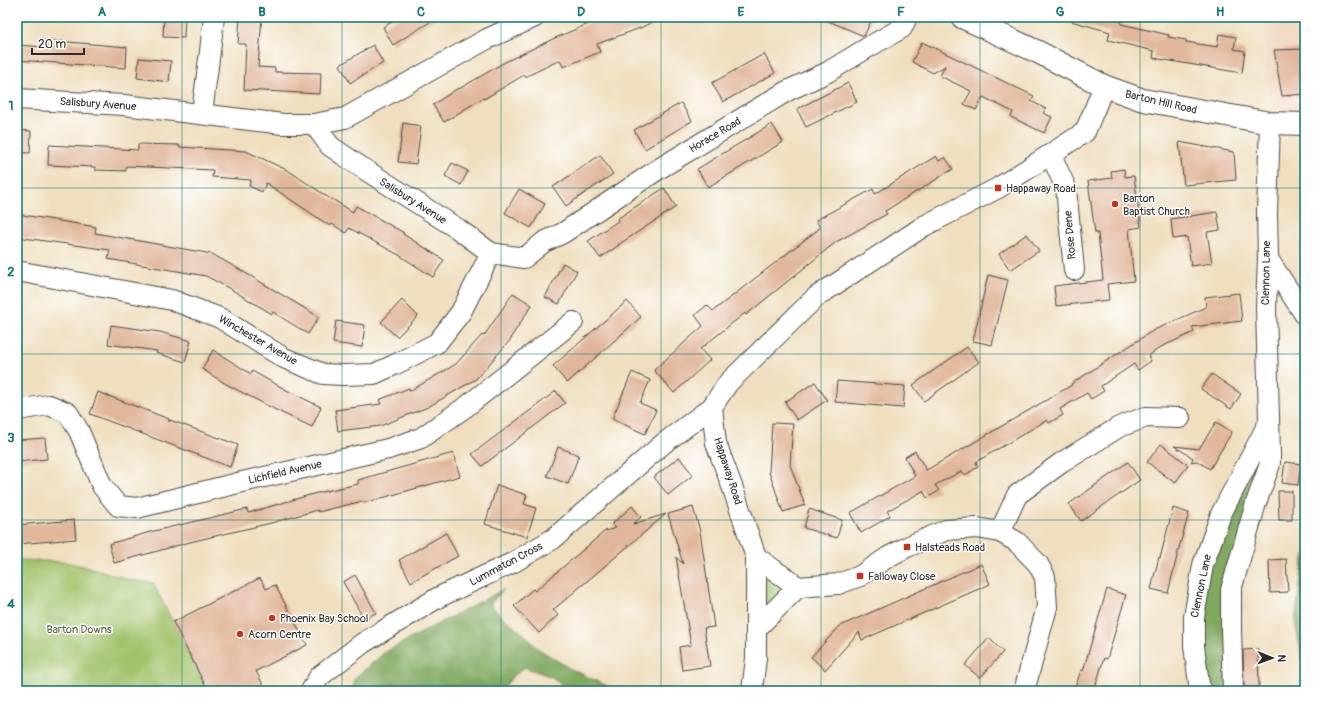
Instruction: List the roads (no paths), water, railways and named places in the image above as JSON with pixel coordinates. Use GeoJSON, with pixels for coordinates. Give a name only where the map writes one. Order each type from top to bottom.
{"type":"FeatureCollection","features":[{"type":"Feature","properties":{"kind":"street"},"geometry":{"type":"LineString","coordinates":[[202,113],[214,17]]}},
{"type":"Feature","properties":{"kind":"street","name":"Salisbury Avenue"},"geometry":{"type":"LineString","coordinates":[[17,99],[124,105],[202,113],[283,124],[314,124],[345,118],[487,39],[535,17]]}},
{"type":"Feature","properties":{"kind":"street","name":"Horace Road"},"geometry":{"type":"LineString","coordinates":[[524,258],[544,242],[563,233],[657,170],[787,91],[828,72],[902,28],[907,17]]}},
{"type":"Feature","properties":{"kind":"street","name":"Barton Hill Road"},"geometry":{"type":"LineString","coordinates":[[971,19],[1104,86],[1143,100],[1270,123],[1305,124]]}},
{"type":"Feature","properties":{"kind":"street"},"geometry":{"type":"LineString","coordinates":[[712,407],[728,383],[816,297],[924,226],[998,188],[1085,132],[1104,86]]}},
{"type":"Feature","properties":{"kind":"street","name":"Clennon Lane"},"geometry":{"type":"LineString","coordinates":[[1233,691],[1231,590],[1256,503],[1270,464],[1266,307],[1270,123]]}},
{"type":"Feature","properties":{"kind":"street","name":"Salisbury Avenue"},"geometry":{"type":"LineString","coordinates":[[314,124],[330,146],[364,170],[458,229],[491,253],[524,258]]}},
{"type":"Feature","properties":{"kind":"street","name":"Rose Dene"},"geometry":{"type":"LineString","coordinates":[[1051,155],[1066,188],[1074,270]]}},
{"type":"Feature","properties":{"kind":"street","name":"Winchester Avenue"},"geometry":{"type":"LineString","coordinates":[[17,271],[172,300],[220,318],[284,358],[323,374],[374,374],[437,343],[461,312],[491,253]]}},
{"type":"Feature","properties":{"kind":"street"},"geometry":{"type":"LineString","coordinates":[[1268,259],[1305,315]]}},
{"type":"Feature","properties":{"kind":"street","name":"Lichfield Avenue"},"geometry":{"type":"LineString","coordinates":[[17,410],[49,405],[68,413],[80,431],[102,486],[118,506],[137,508],[238,483],[388,449],[421,438],[467,406],[573,322]]}},
{"type":"Feature","properties":{"kind":"street","name":"Happaway Road"},"geometry":{"type":"LineString","coordinates":[[712,407],[716,443],[756,557],[756,658],[752,691]]}},
{"type":"Feature","properties":{"kind":"street","name":"Lummaton Cross"},"geometry":{"type":"LineString","coordinates":[[311,691],[319,677],[363,643],[439,597],[512,563],[553,539],[664,443],[712,407]]}},
{"type":"Feature","properties":{"kind":"street"},"geometry":{"type":"LineString","coordinates":[[1000,532],[1017,495],[1061,463],[1120,427],[1146,417],[1180,418]]}},
{"type":"Feature","properties":{"kind":"street","name":"Clennon Lane"},"geometry":{"type":"LineString","coordinates":[[1200,691],[1194,646],[1194,618],[1203,566],[1221,514],[1269,422]]}},
{"type":"Feature","properties":{"kind":"street"},"geometry":{"type":"LineString","coordinates":[[756,557],[798,587],[838,584],[860,576],[888,557],[946,530],[977,528],[1000,532],[1017,542],[1038,564],[1045,577],[1047,607],[1024,691]]}},
{"type":"Feature","properties":{"kind":"street"},"geometry":{"type":"LineString","coordinates":[[756,629],[798,587]]}},
{"type":"Feature","properties":{"kind":"place","name":"Happaway Road"},"geometry":{"type":"Point","coordinates":[998,188]}},
{"type":"Feature","properties":{"kind":"place","name":"Barton Baptist Church"},"geometry":{"type":"Point","coordinates":[1115,204]}},
{"type":"Feature","properties":{"kind":"place","name":"Halsteads Road"},"geometry":{"type":"Point","coordinates":[907,547]}},
{"type":"Feature","properties":{"kind":"place","name":"Falloway Close"},"geometry":{"type":"Point","coordinates":[860,576]}},
{"type":"Feature","properties":{"kind":"place","name":"Phoenix Bay School"},"geometry":{"type":"Point","coordinates":[272,618]}},
{"type":"Feature","properties":{"kind":"place","name":"Acorn Centre"},"geometry":{"type":"Point","coordinates":[240,634]}},
{"type":"Feature","properties":{"kind":"park label","name":"Barton Downs"},"geometry":{"type":"Point","coordinates":[79,629]}}]}
